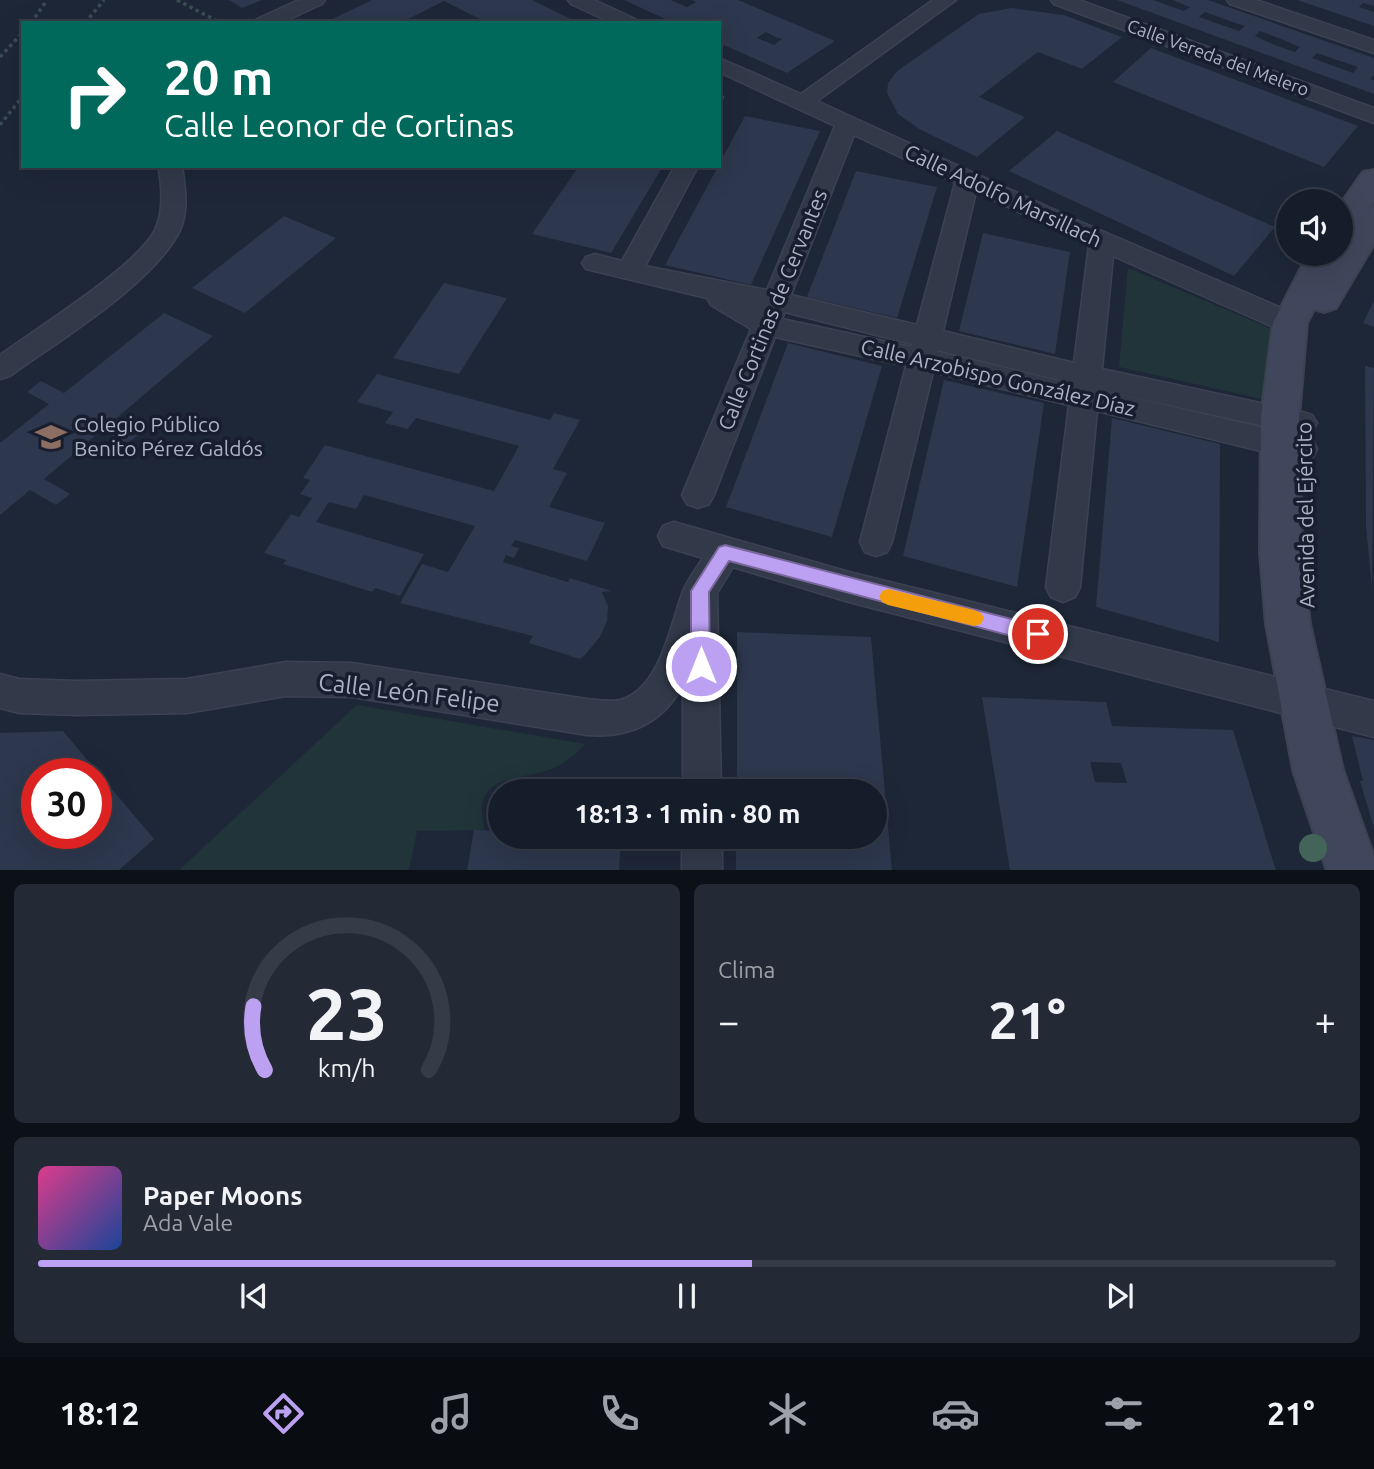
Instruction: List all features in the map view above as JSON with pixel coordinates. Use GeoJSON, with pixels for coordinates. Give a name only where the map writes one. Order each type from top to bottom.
{"type":"FeatureCollection","features":[{"type":"Feature","properties":{"kind":"street"},"geometry":{"type":"LineString","coordinates":[[268,21],[315,0]]}},
{"type":"Feature","properties":{"kind":"street"},"geometry":{"type":"LineString","coordinates":[[578,0],[624,21]]}},
{"type":"Feature","properties":{"kind":"street"},"geometry":{"type":"LineString","coordinates":[[805,102],[819,88],[946,0]]}},
{"type":"Feature","properties":{"kind":"street","name":"Calle Vereda del Melero"},"geometry":{"type":"LineString","coordinates":[[1061,0],[1374,116]]}},
{"type":"Feature","properties":{"kind":"street"},"geometry":{"type":"LineString","coordinates":[[1237,0],[1374,47]]}},
{"type":"Feature","properties":{"kind":"street"},"geometry":{"type":"LineString","coordinates":[[1256,0],[1374,40]]}},
{"type":"Feature","properties":{"kind":"street","name":"Calle Adolfo Marsillach"},"geometry":{"type":"LineString","coordinates":[[721,65],[805,102],[967,181],[1290,323]]}},
{"type":"Feature","properties":{"kind":"street","name":"Calle Cortinas de Cervantes"},"geometry":{"type":"LineString","coordinates":[[698,495],[847,124]]}},
{"type":"Feature","properties":{"kind":"street"},"geometry":{"type":"LineString","coordinates":[[0,369],[144,263],[168,231],[175,188],[170,168]]}},
{"type":"Feature","properties":{"kind":"street"},"geometry":{"type":"LineString","coordinates":[[629,271],[686,168]]}},
{"type":"Feature","properties":{"kind":"street"},"geometry":{"type":"LineString","coordinates":[[1353,210],[1374,179]]}},
{"type":"Feature","properties":{"kind":"street"},"geometry":{"type":"LineString","coordinates":[[876,542],[967,181]]}},
{"type":"Feature","properties":{"kind":"street","name":"Avenida del Ejército"},"geometry":{"type":"LineString","coordinates":[[1291,433],[1313,335],[1326,295],[1374,217]]}},
{"type":"Feature","properties":{"kind":"street"},"geometry":{"type":"LineString","coordinates":[[1063,587],[1102,241]]}},
{"type":"Feature","properties":{"kind":"street","name":"Calle Arzobispo González Díaz"},"geometry":{"type":"LineString","coordinates":[[596,263],[702,288],[771,313],[1291,433]]}},
{"type":"Feature","properties":{"kind":"street","name":"Avenida del Ejército"},"geometry":{"type":"LineString","coordinates":[[1318,266],[1290,323],[1291,433],[1282,565],[1287,624],[1318,770],[1353,870]]}},
{"type":"Feature","properties":{"kind":"street"},"geometry":{"type":"LineString","coordinates":[[674,536],[849,587],[1374,719]]}},
{"type":"Feature","properties":{"kind":"street","name":"Calle León Felipe"},"geometry":{"type":"LineString","coordinates":[[0,691],[19,695],[76,698],[187,695],[286,680],[352,680],[587,717],[625,716],[650,702],[678,659],[700,591],[725,552]]}},
{"type":"Feature","properties":{"kind":"street"},"geometry":{"type":"LineString","coordinates":[[700,591],[702,779]]}},
{"type":"Feature","properties":{"kind":"street"},"geometry":{"type":"LineString","coordinates":[[702,849],[702,870]]}},
{"type":"Feature","properties":{"kind":"path"},"geometry":{"type":"LineString","coordinates":[[32,21],[47,0]]}},
{"type":"Feature","properties":{"kind":"path"},"geometry":{"type":"LineString","coordinates":[[87,21],[104,0]]}},
{"type":"Feature","properties":{"kind":"path"},"geometry":{"type":"LineString","coordinates":[[177,0],[217,21]]}},
{"type":"Feature","properties":{"kind":"path"},"geometry":{"type":"LineString","coordinates":[[0,57],[21,34]]}},
{"type":"Feature","properties":{"kind":"path"},"geometry":{"type":"LineString","coordinates":[[721,99],[723,93]]}},
{"type":"Feature","properties":{"kind":"path"},"geometry":{"type":"LineString","coordinates":[[0,125],[21,99]]}},
{"type":"Feature","properties":{"kind":"green space"},"geometry":{"type":"Polygon","coordinates":[[[1128,268],[1272,329],[1262,399],[1119,367],[1128,268]]]}},
{"type":"Feature","properties":{"kind":"green space"},"geometry":{"type":"Polygon","coordinates":[[[357,705],[585,744],[571,758],[554,768],[511,779],[488,779],[488,792],[484,797],[482,811],[485,830],[417,831],[409,870],[179,870],[357,705]]]}},
{"type":"Feature","properties":{"kind":"building"},"geometry":{"type":"Polygon","coordinates":[[[229,0],[262,0],[242,8],[229,0]]]}},
{"type":"Feature","properties":{"kind":"building"},"geometry":{"type":"Polygon","coordinates":[[[372,0],[532,0],[575,21],[484,21],[444,1],[404,21],[328,21],[372,0]]]}},
{"type":"Feature","properties":{"kind":"building"},"geometry":{"type":"Polygon","coordinates":[[[624,0],[671,0],[687,7],[696,2],[692,0],[738,0],[835,41],[787,73],[721,44],[721,21],[670,21],[624,0]],[[766,32],[757,38],[774,45],[782,39],[766,32]]]}},
{"type":"Feature","properties":{"kind":"building"},"geometry":{"type":"Polygon","coordinates":[[[1117,0],[1153,0],[1184,11],[1190,7],[1172,0],[1208,0],[1374,58],[1374,75],[1370,79],[1374,80],[1374,94],[1117,0]],[[1205,12],[1199,17],[1239,31],[1245,26],[1224,19],[1205,12]],[[1260,31],[1255,36],[1295,52],[1300,47],[1260,31]],[[1317,53],[1312,58],[1353,73],[1358,67],[1317,53]]]}},
{"type":"Feature","properties":{"kind":"building"},"geometry":{"type":"Polygon","coordinates":[[[1297,0],[1374,0],[1374,6],[1363,3],[1359,7],[1374,12],[1374,26],[1297,0]]]}},
{"type":"Feature","properties":{"kind":"building"},"geometry":{"type":"Polygon","coordinates":[[[1011,8],[1064,15],[1122,37],[1082,69],[1038,52],[979,97],[1025,117],[977,157],[919,129],[898,114],[887,93],[888,83],[897,71],[979,14],[1011,8]]]}},
{"type":"Feature","properties":{"kind":"building"},"geometry":{"type":"Polygon","coordinates":[[[1151,48],[1358,126],[1324,167],[1113,82],[1151,48]]]}},
{"type":"Feature","properties":{"kind":"building"},"geometry":{"type":"Polygon","coordinates":[[[745,116],[820,131],[751,285],[665,265],[717,168],[721,168],[721,161],[745,116]]]}},
{"type":"Feature","properties":{"kind":"building"},"geometry":{"type":"Polygon","coordinates":[[[1057,131],[1275,227],[1234,276],[1009,171],[1057,131]]]}},
{"type":"Feature","properties":{"kind":"building"},"geometry":{"type":"Polygon","coordinates":[[[578,168],[662,168],[611,253],[532,234],[578,168]]]}},
{"type":"Feature","properties":{"kind":"building"},"geometry":{"type":"Polygon","coordinates":[[[856,171],[937,187],[897,318],[807,297],[856,171]]]}},
{"type":"Feature","properties":{"kind":"building"},"geometry":{"type":"Polygon","coordinates":[[[284,216],[336,238],[245,313],[192,288],[284,216]]]}},
{"type":"Feature","properties":{"kind":"building"},"geometry":{"type":"Polygon","coordinates":[[[983,233],[1070,252],[1055,354],[959,331],[983,233]]]}},
{"type":"Feature","properties":{"kind":"building"},"geometry":{"type":"Polygon","coordinates":[[[444,283],[507,298],[459,374],[393,358],[444,283]]]}},
{"type":"Feature","properties":{"kind":"building"},"geometry":{"type":"Polygon","coordinates":[[[1374,301],[1374,327],[1363,323],[1374,301]]]}},
{"type":"Feature","properties":{"kind":"building","name":"Colegio Público Benito Pérez Galdós"},"geometry":{"type":"Polygon","coordinates":[[[164,313],[213,336],[113,421],[139,434],[127,444],[102,430],[44,479],[70,494],[56,505],[30,490],[0,515],[0,443],[49,404],[27,392],[41,381],[64,393],[164,313]]]}},
{"type":"Feature","properties":{"kind":"building"},"geometry":{"type":"Polygon","coordinates":[[[788,343],[882,366],[832,537],[726,507],[788,343]]]}},
{"type":"Feature","properties":{"kind":"building"},"geometry":{"type":"Polygon","coordinates":[[[1365,366],[1374,368],[1372,589],[1366,526],[1365,366]]]}},
{"type":"Feature","properties":{"kind":"building"},"geometry":{"type":"Polygon","coordinates":[[[377,374],[550,420],[554,413],[580,420],[553,469],[567,473],[549,507],[605,523],[587,561],[515,540],[511,546],[519,548],[514,558],[506,555],[503,562],[568,582],[570,578],[612,591],[602,592],[608,606],[607,621],[600,637],[580,659],[529,643],[533,636],[400,603],[422,564],[448,572],[475,526],[364,495],[356,509],[329,502],[316,522],[424,554],[400,596],[375,588],[372,592],[283,564],[286,560],[264,553],[291,514],[299,517],[312,498],[300,494],[310,480],[303,478],[325,445],[494,491],[519,446],[416,418],[408,429],[385,423],[393,412],[357,402],[377,374]]]}},
{"type":"Feature","properties":{"kind":"building"},"geometry":{"type":"Polygon","coordinates":[[[944,380],[1044,403],[1017,587],[903,556],[944,380]]]}},
{"type":"Feature","properties":{"kind":"building"},"geometry":{"type":"Polygon","coordinates":[[[1112,418],[1220,444],[1219,642],[1096,607],[1112,418]]]}},
{"type":"Feature","properties":{"kind":"building"},"geometry":{"type":"Polygon","coordinates":[[[737,632],[871,637],[884,779],[737,779],[737,632]]]}},
{"type":"Feature","properties":{"kind":"building"},"geometry":{"type":"Polygon","coordinates":[[[982,697],[1106,702],[1112,726],[1233,730],[1276,870],[1010,870],[982,697]],[[1090,762],[1095,782],[1127,783],[1121,763],[1090,762]]]}},
{"type":"Feature","properties":{"kind":"building"},"geometry":{"type":"Polygon","coordinates":[[[63,731],[86,758],[21,758],[21,849],[112,849],[112,789],[154,839],[119,870],[0,870],[0,733],[63,731]]]}},
{"type":"Feature","properties":{"kind":"building"},"geometry":{"type":"Polygon","coordinates":[[[1352,736],[1374,740],[1374,828],[1360,781],[1363,781],[1352,736]]]}},
{"type":"Feature","properties":{"kind":"building"},"geometry":{"type":"Polygon","coordinates":[[[887,815],[892,870],[736,870],[736,849],[887,849],[887,815]]]}},
{"type":"Feature","properties":{"kind":"building"},"geometry":{"type":"Polygon","coordinates":[[[474,830],[488,831],[488,849],[620,849],[619,870],[467,870],[474,830]]]}},
{"type":"Feature","properties":{"kind":"slow traffic"},"geometry":{"type":"LineString","coordinates":[[888,597],[974,618]]}},
{"type":"Feature","properties":{"kind":"place","name":"Colegio Público Benito Pérez Galdós"},"geometry":{"type":"Point","coordinates":[51,437]}},
{"type":"Feature","properties":{"kind":"route"},"geometry":{"type":"LineString","coordinates":[[701,666],[700,591],[725,552],[849,587],[1038,634]]}}]}
